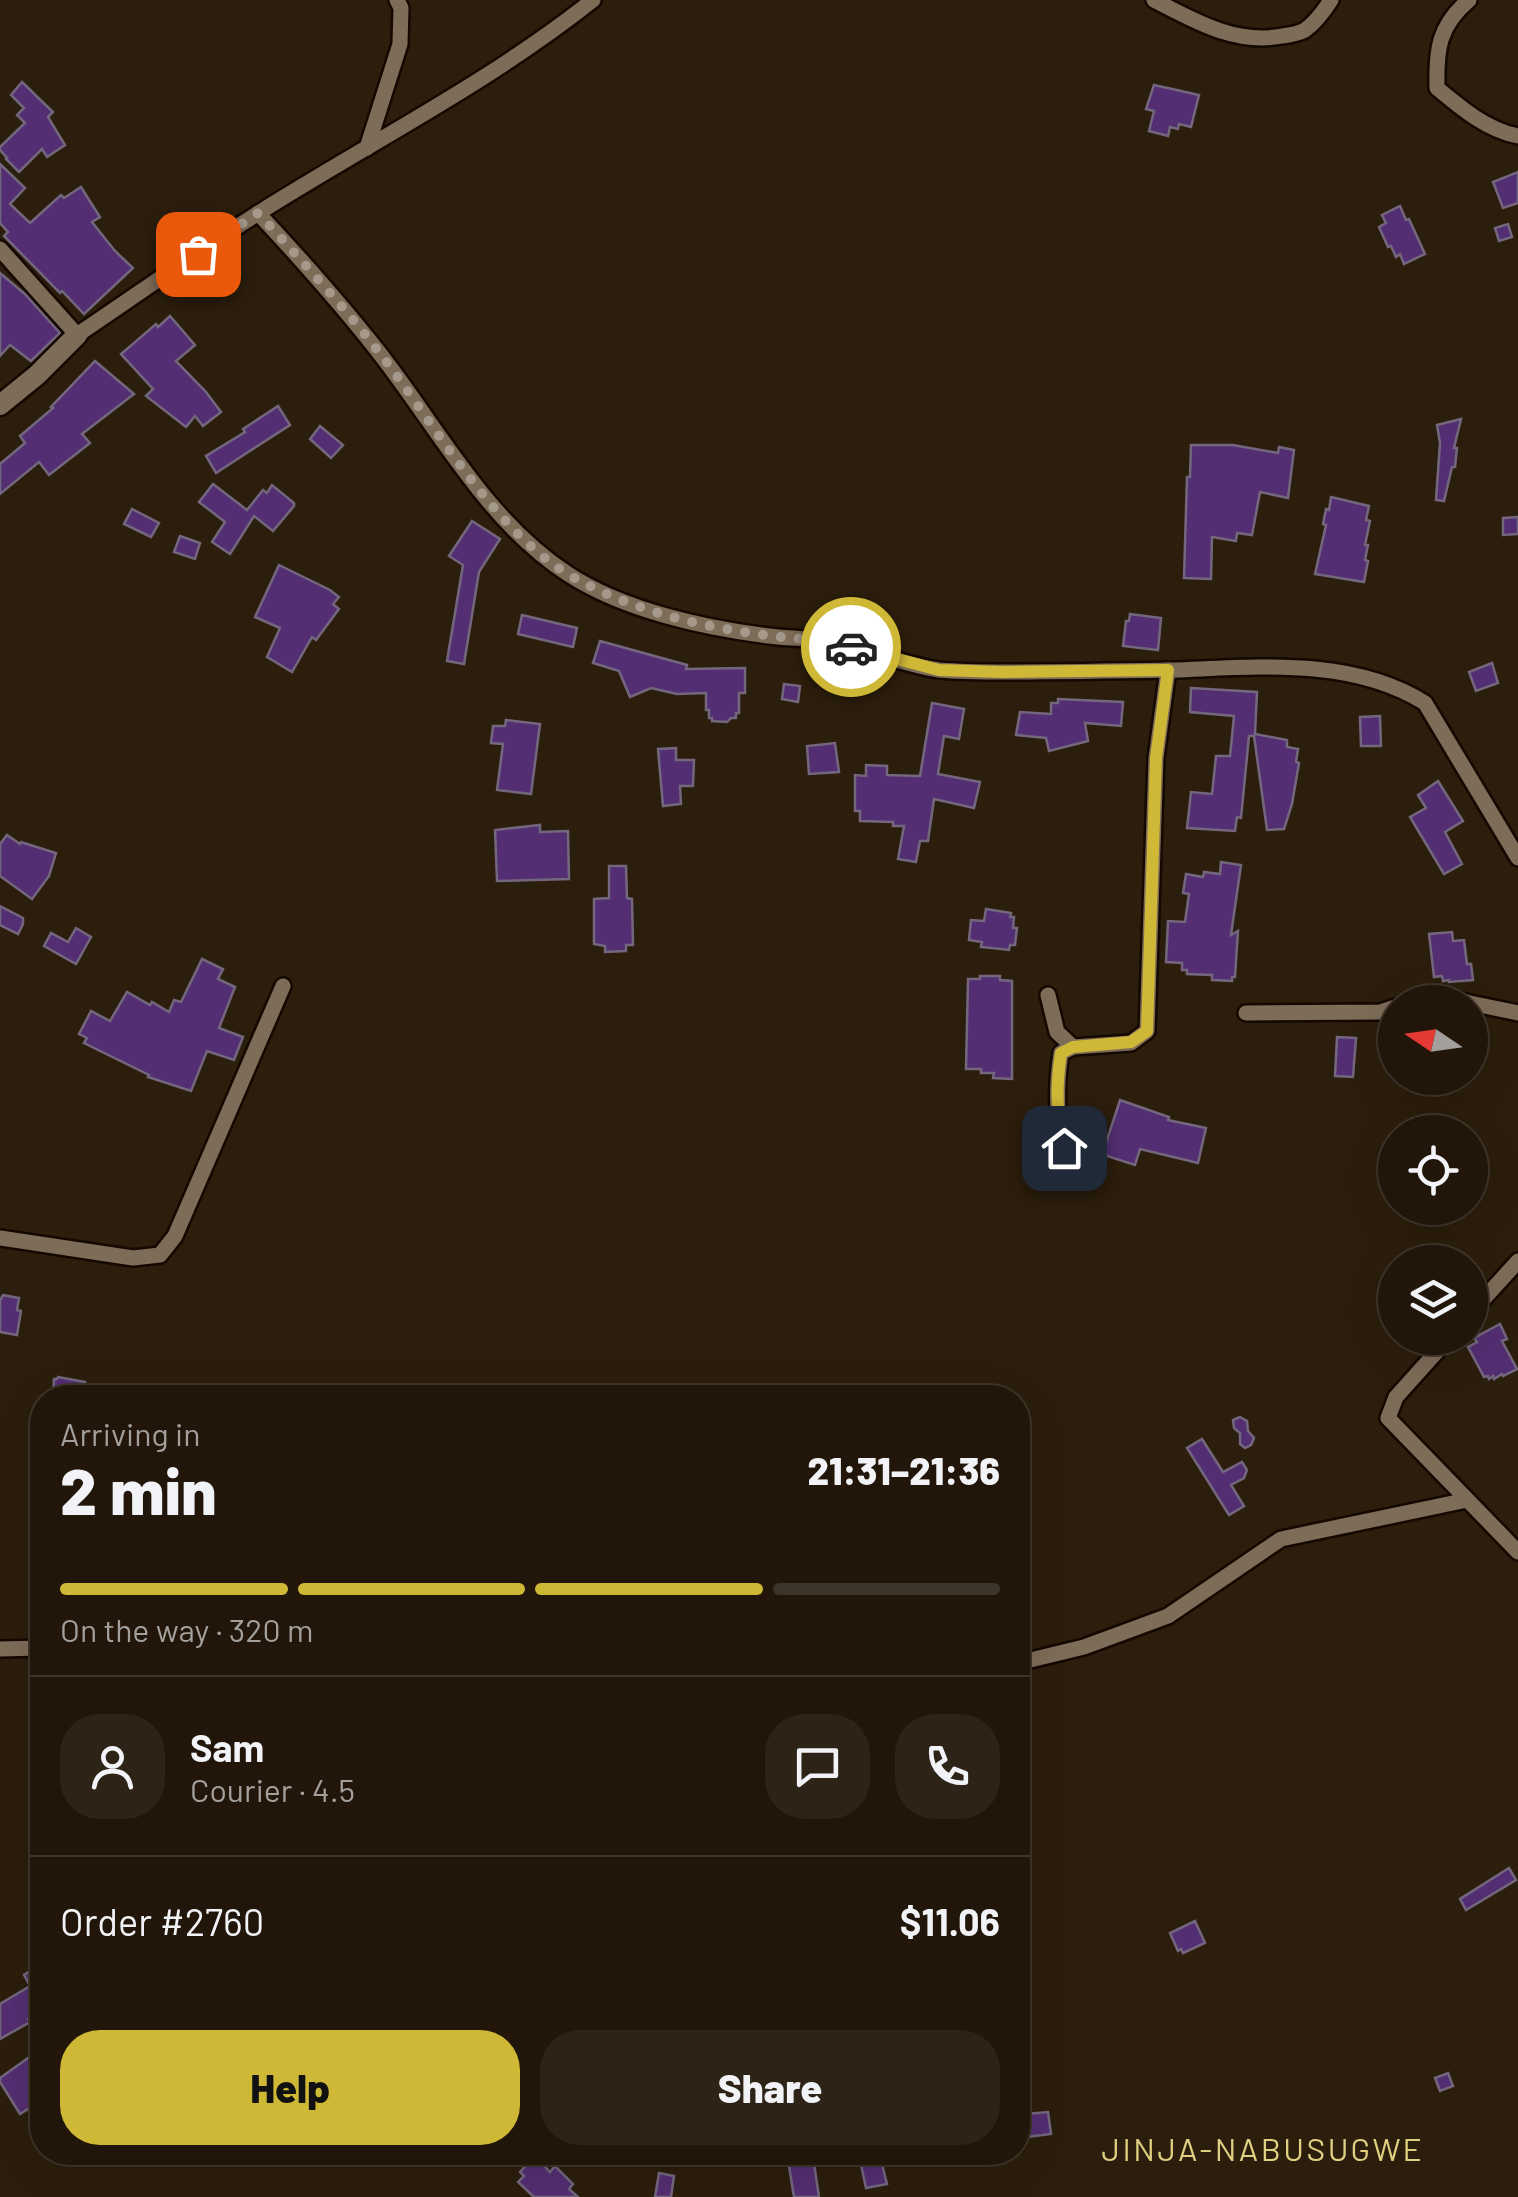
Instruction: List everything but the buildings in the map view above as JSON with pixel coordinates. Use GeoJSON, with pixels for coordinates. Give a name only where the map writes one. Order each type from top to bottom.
{"type":"FeatureCollection","features":[{"type":"Feature","properties":{"kind":"street"},"geometry":{"type":"LineString","coordinates":[[367,148],[400,44],[397,0]]}},
{"type":"Feature","properties":{"kind":"street"},"geometry":{"type":"LineString","coordinates":[[0,405],[77,335],[258,213],[559,27],[593,0]]}},
{"type":"Feature","properties":{"kind":"street"},"geometry":{"type":"LineString","coordinates":[[1154,0],[1214,30],[1246,38],[1276,38],[1302,32],[1331,0]]}},
{"type":"Feature","properties":{"kind":"street"},"geometry":{"type":"LineString","coordinates":[[1469,0],[1454,13],[1436,52],[1438,88],[1467,114],[1518,136]]}},
{"type":"Feature","properties":{"kind":"street"},"geometry":{"type":"LineString","coordinates":[[258,213],[377,350],[484,496],[523,540],[569,575],[678,620],[835,642],[939,670],[1240,668],[1344,673],[1380,682],[1425,703],[1518,858]]}},
{"type":"Feature","properties":{"kind":"street"},"geometry":{"type":"LineString","coordinates":[[0,249],[77,335]]}},
{"type":"Feature","properties":{"kind":"street"},"geometry":{"type":"LineString","coordinates":[[1096,1156],[1064,1148],[1059,1126],[1058,1072],[1061,1053],[1073,1047],[1131,1042],[1147,1031],[1156,758],[1168,670]]}},
{"type":"Feature","properties":{"kind":"street"},"geometry":{"type":"LineString","coordinates":[[0,1238],[133,1258],[160,1254],[176,1236],[283,986]]}},
{"type":"Feature","properties":{"kind":"street"},"geometry":{"type":"LineString","coordinates":[[1048,995],[1057,1032],[1073,1047]]}},
{"type":"Feature","properties":{"kind":"street"},"geometry":{"type":"LineString","coordinates":[[1488,1007],[1518,1013]]}},
{"type":"Feature","properties":{"kind":"street"},"geometry":{"type":"LineString","coordinates":[[1246,1013],[1378,1012]]}},
{"type":"Feature","properties":{"kind":"street"},"geometry":{"type":"LineString","coordinates":[[1488,1294],[1518,1261]]}},
{"type":"Feature","properties":{"kind":"street"},"geometry":{"type":"LineString","coordinates":[[1434,1355],[1396,1397],[1388,1418],[1518,1552]]}},
{"type":"Feature","properties":{"kind":"street"},"geometry":{"type":"LineString","coordinates":[[1030,1660],[1084,1647],[1168,1616],[1282,1539],[1466,1500]]}},
{"type":"Feature","properties":{"kind":"street"},"geometry":{"type":"LineString","coordinates":[[0,1649],[30,1648]]}},
{"type":"Feature","properties":{"kind":"way so far"},"geometry":{"type":"LineString","coordinates":[[198,254],[258,213],[377,350],[484,496],[523,540],[569,575],[678,620],[851,647]]}},
{"type":"Feature","properties":{"kind":"district","name":"JINJA-NABUSUGWE"},"geometry":{"type":"Point","coordinates":[1263,2150]}},
{"type":"Feature","properties":{"kind":"route"},"geometry":{"type":"LineString","coordinates":[[851,647],[939,670],[1168,670],[1156,758],[1147,1031],[1131,1042],[1073,1047],[1061,1053],[1059,1126],[1064,1148]]}}]}
